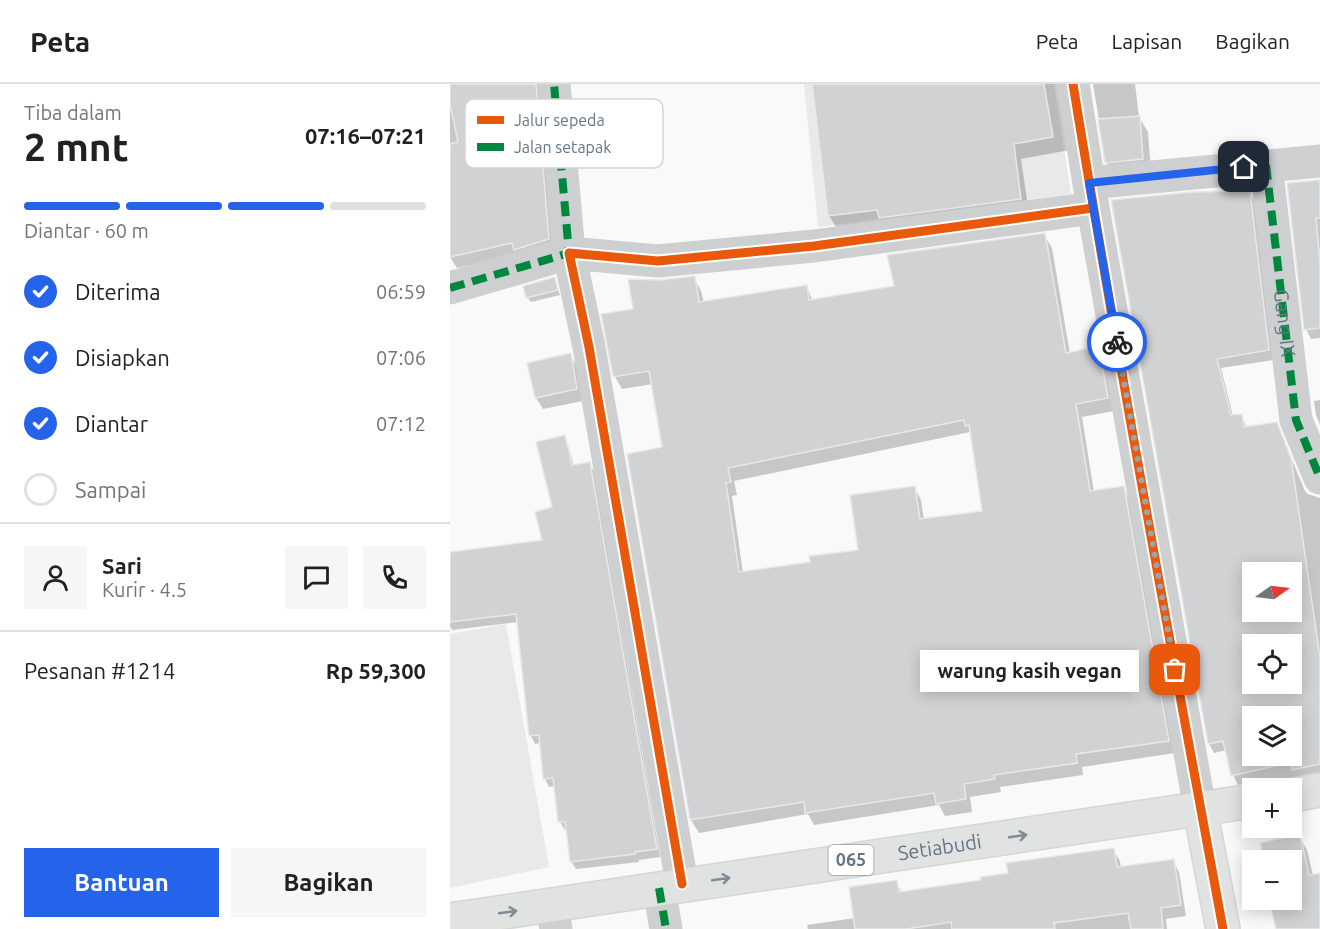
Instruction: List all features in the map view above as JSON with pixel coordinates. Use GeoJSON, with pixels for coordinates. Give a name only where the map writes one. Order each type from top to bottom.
{"type":"FeatureCollection","features":[{"type":"Feature","properties":{"kind":"main road"},"geometry":{"type":"LineString","coordinates":[[1302,793],[1320,790]]}},
{"type":"Feature","properties":{"kind":"main road","name":"Setiabudi"},"geometry":{"type":"LineString","coordinates":[[450,920],[554,917],[670,886],[1242,803]]}},
{"type":"Feature","properties":{"kind":"main road"},"geometry":{"type":"LineString","coordinates":[[1200,809],[1223,929]]}},
{"type":"Feature","properties":{"kind":"street"},"geometry":{"type":"LineString","coordinates":[[554,84],[555,99]]}},
{"type":"Feature","properties":{"kind":"street"},"geometry":{"type":"LineString","coordinates":[[1073,84],[1200,809]]}},
{"type":"Feature","properties":{"kind":"street"},"geometry":{"type":"LineString","coordinates":[[450,288],[569,253],[658,261],[814,246],[1266,165],[1320,161]]}},
{"type":"Feature","properties":{"kind":"street","name":"Gang IX"},"geometry":{"type":"LineString","coordinates":[[1266,165],[1296,420],[1320,477]]}},
{"type":"Feature","properties":{"kind":"street"},"geometry":{"type":"LineString","coordinates":[[561,168],[569,253],[589,347],[670,886],[666,929]]}},
{"type":"Feature","properties":{"kind":"shaded area"},"geometry":{"type":"Polygon","coordinates":[[[804,84],[1054,84],[1071,194],[818,227],[804,84]]]}},
{"type":"Feature","properties":{"kind":"shaded area"},"geometry":{"type":"Polygon","coordinates":[[[506,624],[549,867],[450,888],[450,634],[506,624]]]}},
{"type":"Feature","properties":{"kind":"building"},"geometry":{"type":"Polygon","coordinates":[[[450,84],[536,84],[537,99],[465,99],[465,168],[543,168],[549,239],[514,250],[512,243],[450,257],[450,144],[458,142],[450,104],[450,84]]]}},
{"type":"Feature","properties":{"kind":"building"},"geometry":{"type":"Polygon","coordinates":[[[812,84],[1044,84],[1053,137],[1014,144],[1021,199],[879,218],[877,210],[828,216],[812,84]]]}},
{"type":"Feature","properties":{"kind":"building"},"geometry":{"type":"Polygon","coordinates":[[[1140,116],[1143,159],[1105,163],[1098,119],[1140,116]]]}},
{"type":"Feature","properties":{"kind":"building"},"geometry":{"type":"Polygon","coordinates":[[[1320,180],[1320,218],[1316,218],[1320,263],[1320,328],[1304,330],[1287,183],[1320,180]]]}},
{"type":"Feature","properties":{"kind":"building"},"geometry":{"type":"Polygon","coordinates":[[[1250,191],[1269,350],[1217,359],[1231,415],[1242,414],[1244,427],[1277,422],[1291,458],[1320,658],[1320,764],[1292,770],[1292,766],[1302,766],[1302,706],[1242,706],[1242,766],[1275,766],[1231,776],[1223,741],[1208,744],[1111,200],[1192,192],[1250,191]]]}},
{"type":"Feature","properties":{"kind":"building"},"geometry":{"type":"Polygon","coordinates":[[[1045,233],[1066,353],[1099,346],[1108,398],[1076,404],[1090,491],[1124,486],[1169,741],[1076,754],[1077,763],[994,775],[995,779],[964,784],[966,799],[936,804],[934,793],[805,813],[804,802],[690,820],[627,454],[662,447],[649,371],[613,377],[601,314],[633,309],[628,279],[660,280],[695,276],[699,302],[807,285],[809,300],[894,286],[887,255],[1045,233]],[[964,420],[728,468],[731,482],[726,483],[739,572],[810,562],[809,556],[858,550],[850,495],[915,486],[920,519],[982,511],[969,425],[965,426],[964,420]]]}},
{"type":"Feature","properties":{"kind":"building"},"geometry":{"type":"Polygon","coordinates":[[[555,277],[558,290],[526,298],[523,286],[555,277]]]}},
{"type":"Feature","properties":{"kind":"building"},"geometry":{"type":"Polygon","coordinates":[[[571,353],[577,389],[535,398],[527,363],[571,353]]]}},
{"type":"Feature","properties":{"kind":"building"},"geometry":{"type":"Polygon","coordinates":[[[565,435],[572,465],[590,462],[657,849],[570,862],[565,822],[558,822],[553,778],[543,779],[539,735],[529,736],[516,614],[450,622],[450,552],[542,540],[535,512],[552,507],[536,442],[565,435]]]}},
{"type":"Feature","properties":{"kind":"building"},"geometry":{"type":"Polygon","coordinates":[[[1282,838],[1301,838],[1309,875],[1320,873],[1320,929],[1276,929],[1271,910],[1302,910],[1302,850],[1262,850],[1260,843],[1282,838]]]}},
{"type":"Feature","properties":{"kind":"building"},"geometry":{"type":"Polygon","coordinates":[[[1114,848],[1117,867],[1174,859],[1181,905],[1161,908],[1163,929],[1131,929],[1128,913],[1054,923],[1055,929],[952,929],[951,922],[906,929],[855,929],[849,887],[897,880],[899,892],[981,880],[980,877],[1008,873],[1006,863],[1114,848]]]}},
{"type":"Feature","properties":{"kind":"marked path"},"geometry":{"type":"LineString","coordinates":[[554,84],[555,99]]}},
{"type":"Feature","properties":{"kind":"marked path"},"geometry":{"type":"LineString","coordinates":[[1266,165],[1296,420],[1320,478]]}},
{"type":"Feature","properties":{"kind":"marked path"},"geometry":{"type":"LineString","coordinates":[[450,288],[569,253],[561,168]]}},
{"type":"Feature","properties":{"kind":"marked path"},"geometry":{"type":"LineString","coordinates":[[659,888],[666,929]]}},
{"type":"Feature","properties":{"kind":"cycle path"},"geometry":{"type":"LineString","coordinates":[[1073,84],[1127,401],[1223,929]]}},
{"type":"Feature","properties":{"kind":"cycle path"},"geometry":{"type":"LineString","coordinates":[[682,884],[589,347],[569,253],[658,261],[814,246],[1093,208]]}},
{"type":"Feature","properties":{"kind":"way so far"},"geometry":{"type":"LineString","coordinates":[[1117,342],[1175,670]]}},
{"type":"Feature","properties":{"kind":"place","name":"warung kasih vegan"},"geometry":{"type":"Point","coordinates":[1175,670]}},
{"type":"Feature","properties":{"kind":"route"},"geometry":{"type":"LineString","coordinates":[[1117,342],[1089,183],[1244,167]]}}]}
